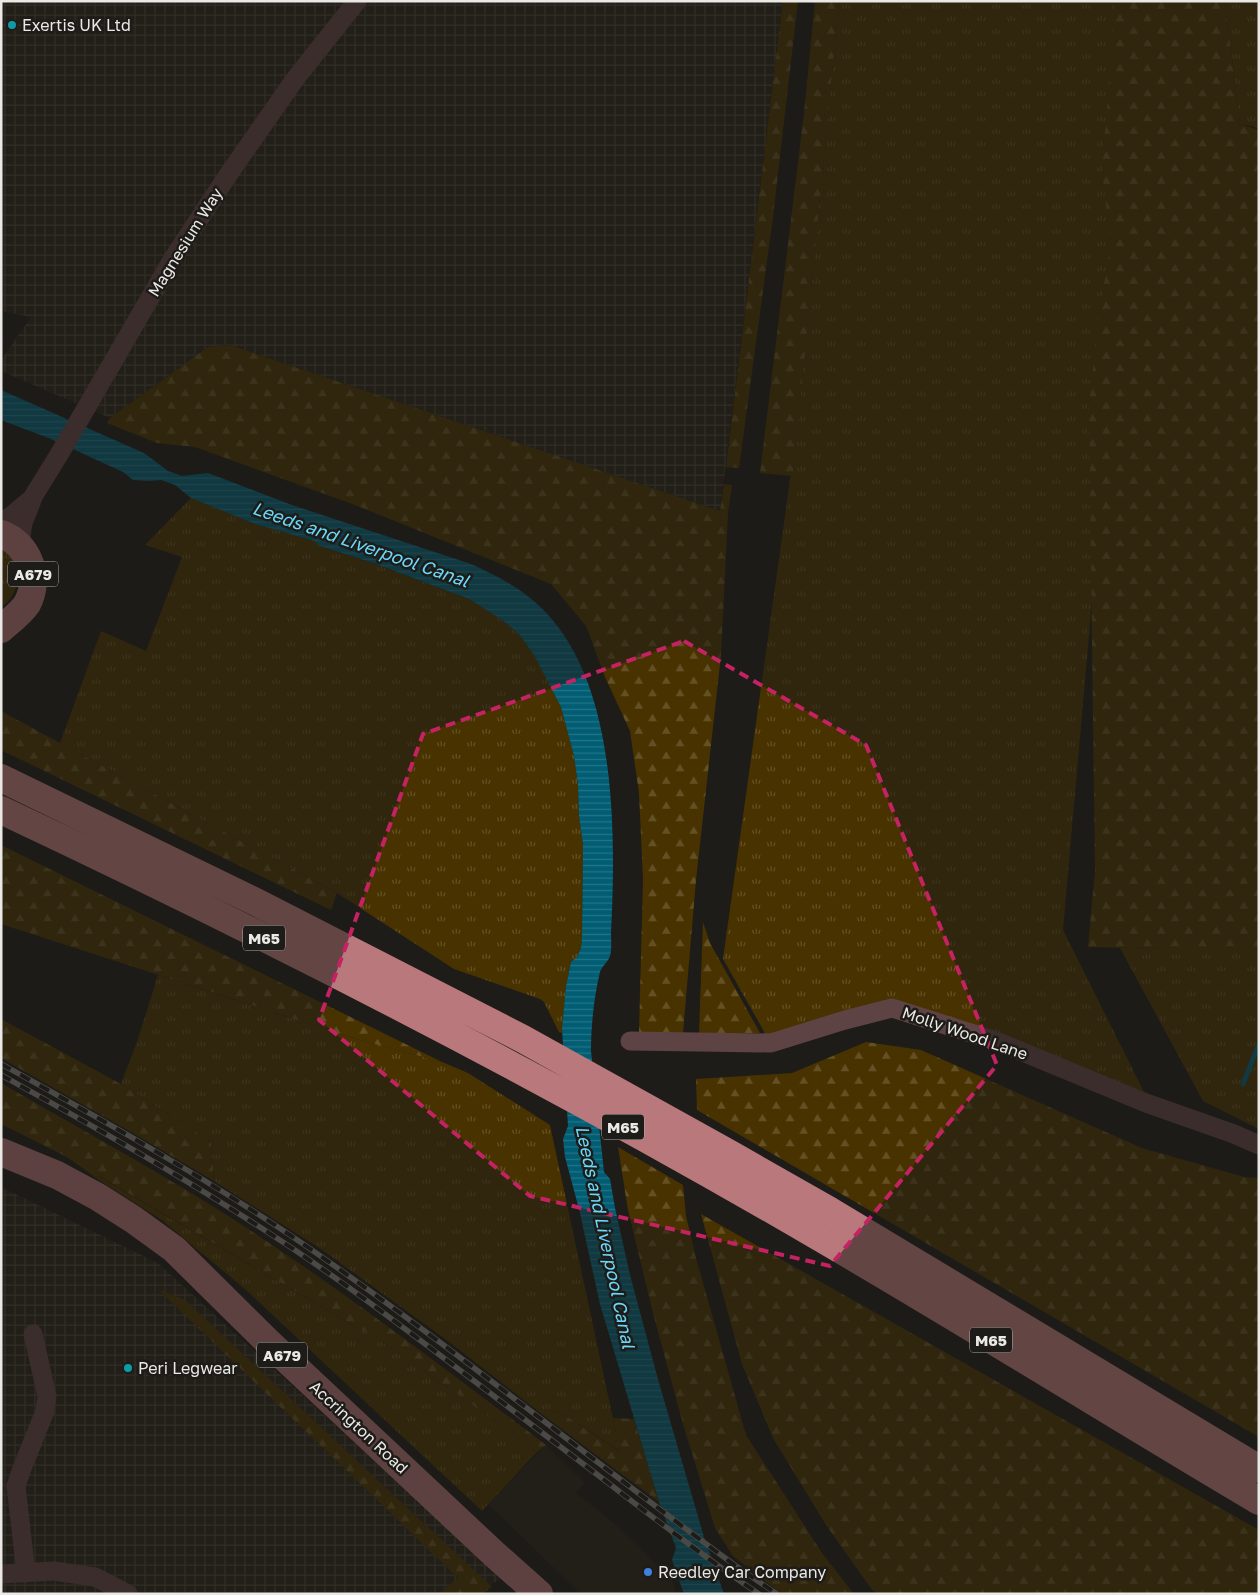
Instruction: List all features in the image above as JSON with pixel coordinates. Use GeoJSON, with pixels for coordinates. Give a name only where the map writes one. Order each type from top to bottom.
{"type":"FeatureCollection","features":[{"type":"Feature","properties":{"kind":"highway","name":"A679"},"geometry":{"type":"LineString","coordinates":[[4,625],[20,613],[28,602],[32,590],[33,575],[31,566],[12,542]]}},
{"type":"Feature","properties":{"kind":"highway","name":"M65"},"geometry":{"type":"LineString","coordinates":[[1,778],[258,903],[523,1039],[730,1154],[970,1294],[1259,1469]]}},
{"type":"Feature","properties":{"kind":"highway","name":"M65"},"geometry":{"type":"LineString","coordinates":[[1,810],[381,996],[524,1072],[836,1247],[1259,1501]]}},
{"type":"Feature","properties":{"kind":"highway","name":"Accrington Road"},"geometry":{"type":"LineString","coordinates":[[1,1152],[57,1175],[98,1197],[174,1249],[268,1342],[539,1594]]}},
{"type":"Feature","properties":{"kind":"street","name":"Magnesium Way"},"geometry":{"type":"LineString","coordinates":[[12,542],[21,535],[22,523],[34,495],[172,260],[295,79],[357,1]]}},
{"type":"Feature","properties":{"kind":"street","name":"Magnesium Way"},"geometry":{"type":"LineString","coordinates":[[1,522],[23,507],[34,495]]}},
{"type":"Feature","properties":{"kind":"street","name":"Molly Wood Lane"},"geometry":{"type":"LineString","coordinates":[[636,1041],[771,1043],[892,1008],[996,1041],[1146,1103],[1234,1134],[1259,1145]]}},
{"type":"Feature","properties":{"kind":"street"},"geometry":{"type":"LineString","coordinates":[[26,1573],[16,1486],[45,1411],[47,1396],[33,1334]]}},
{"type":"Feature","properties":{"kind":"street"},"geometry":{"type":"LineString","coordinates":[[1,1574],[54,1571],[95,1577],[128,1594]]}},
{"type":"Feature","properties":{"kind":"highlighted area"},"geometry":{"type":"Polygon","coordinates":[[[684,641],[866,745],[997,1065],[830,1266],[530,1196],[319,1020],[423,734],[684,641]]]}},
{"type":"Feature","properties":{"kind":"shaded area"},"geometry":{"type":"Polygon","coordinates":[[[1,1],[783,1],[720,511],[230,345],[208,347],[110,418],[1,371],[1,360],[31,317],[1,311],[1,1]]]}},
{"type":"Feature","properties":{"kind":"shaded area"},"geometry":{"type":"Polygon","coordinates":[[[1,1187],[158,1263],[503,1578],[472,1594],[1,1594],[1,1187]]]}},
{"type":"Feature","properties":{"kind":"shaded area"},"geometry":{"type":"Polygon","coordinates":[[[546,1445],[585,1483],[576,1493],[615,1524],[664,1572],[673,1582],[676,1594],[581,1594],[488,1504],[546,1445]]]}},
{"type":"Feature","properties":{"kind":"green space"},"geometry":{"type":"Polygon","coordinates":[[[783,1],[798,1],[773,217],[739,468],[726,467],[783,1]]]}},
{"type":"Feature","properties":{"kind":"green space"},"geometry":{"type":"Polygon","coordinates":[[[815,1],[839,1],[793,476],[760,473],[804,113],[815,1]]]}},
{"type":"Feature","properties":{"kind":"green space"},"geometry":{"type":"Polygon","coordinates":[[[839,1],[1118,1],[1106,442],[1063,930],[1144,1092],[980,1029],[877,1003],[766,1035],[723,959],[797,430],[839,1]]]}},
{"type":"Feature","properties":{"kind":"green space"},"geometry":{"type":"Polygon","coordinates":[[[1115,1],[1225,1],[1240,124],[1259,130],[1259,951],[1088,947],[1095,870],[1089,407],[1098,317],[1111,245],[1102,172],[1115,1]]]}},
{"type":"Feature","properties":{"kind":"green space"},"geometry":{"type":"Polygon","coordinates":[[[1225,1],[1259,1],[1259,128],[1240,124],[1225,1]]]}},
{"type":"Feature","properties":{"kind":"green space"},"geometry":{"type":"Polygon","coordinates":[[[230,345],[720,511],[724,484],[732,485],[728,513],[721,655],[696,880],[683,1033],[639,1032],[643,879],[639,793],[630,731],[605,677],[586,626],[551,584],[355,505],[195,447],[157,443],[107,423],[110,418],[208,347],[230,345]]]}},
{"type":"Feature","properties":{"kind":"green space"},"geometry":{"type":"Polygon","coordinates":[[[191,498],[255,524],[314,541],[320,546],[469,599],[502,620],[519,634],[534,654],[561,707],[574,756],[583,845],[581,948],[577,957],[571,962],[566,986],[562,1033],[559,1032],[544,1002],[540,999],[454,969],[337,893],[60,743],[101,631],[146,651],[182,557],[145,545],[191,498]]]}},
{"type":"Feature","properties":{"kind":"green space"},"geometry":{"type":"Polygon","coordinates":[[[1,546],[15,561],[18,580],[14,593],[1,607],[1,546]]]}},
{"type":"Feature","properties":{"kind":"green space"},"geometry":{"type":"Polygon","coordinates":[[[1,711],[337,893],[331,910],[1,750],[1,711]]]}},
{"type":"Feature","properties":{"kind":"green space"},"geometry":{"type":"Polygon","coordinates":[[[1,845],[442,1062],[356,1039],[1,924],[1,845]]]}},
{"type":"Feature","properties":{"kind":"green space"},"geometry":{"type":"Polygon","coordinates":[[[703,922],[710,943],[760,1033],[699,1033],[703,922]]]}},
{"type":"Feature","properties":{"kind":"green space"},"geometry":{"type":"Polygon","coordinates":[[[1120,948],[1259,949],[1259,1129],[1203,1101],[1120,948]]]}},
{"type":"Feature","properties":{"kind":"green space"},"geometry":{"type":"Polygon","coordinates":[[[158,975],[356,1039],[442,1062],[468,1073],[550,1125],[620,1451],[557,1410],[547,1418],[448,1341],[321,1249],[214,1181],[211,1142],[121,1084],[138,1039],[158,975]]]}},
{"type":"Feature","properties":{"kind":"green space"},"geometry":{"type":"Polygon","coordinates":[[[1,1019],[121,1084],[211,1142],[214,1181],[1,1058],[1,1019]]]}},
{"type":"Feature","properties":{"kind":"green space"},"geometry":{"type":"Polygon","coordinates":[[[866,1042],[921,1050],[1142,1148],[1244,1177],[1259,1178],[1259,1437],[697,1110],[696,1079],[792,1073],[866,1042]]]}},
{"type":"Feature","properties":{"kind":"green space"},"geometry":{"type":"Polygon","coordinates":[[[1,1083],[152,1169],[246,1227],[419,1349],[546,1445],[537,1452],[382,1342],[99,1176],[96,1178],[67,1157],[1,1124],[1,1083]]]}},
{"type":"Feature","properties":{"kind":"green space"},"geometry":{"type":"Polygon","coordinates":[[[618,1147],[683,1185],[686,1216],[696,1258],[746,1435],[822,1553],[854,1594],[782,1594],[733,1556],[715,1528],[683,1424],[653,1313],[628,1210],[618,1147]]]}},
{"type":"Feature","properties":{"kind":"green space"},"geometry":{"type":"Polygon","coordinates":[[[98,1176],[382,1342],[537,1452],[482,1511],[245,1289],[163,1221],[96,1178],[98,1176]]]}},
{"type":"Feature","properties":{"kind":"green space"},"geometry":{"type":"Polygon","coordinates":[[[701,1214],[1259,1530],[1259,1594],[877,1594],[826,1525],[773,1438],[742,1364],[701,1214]]]}},
{"type":"Feature","properties":{"kind":"green space"},"geometry":{"type":"Polygon","coordinates":[[[158,1289],[185,1300],[492,1587],[482,1594],[439,1594],[458,1578],[158,1289]]]}},
{"type":"Feature","properties":{"kind":"green space"},"geometry":{"type":"Polygon","coordinates":[[[557,1410],[619,1451],[613,1418],[634,1419],[659,1502],[547,1418],[557,1410]]]}},
{"type":"Feature","properties":{"kind":"water","name":"Leeds and Liverpool Canal"},"geometry":{"type":"Polygon","coordinates":[[[1,390],[144,453],[168,471],[182,476],[208,473],[292,505],[471,564],[523,592],[541,607],[568,641],[583,670],[594,701],[608,767],[611,801],[613,891],[611,950],[609,958],[600,972],[593,1011],[591,1041],[604,1172],[610,1179],[630,1275],[659,1383],[704,1537],[724,1594],[684,1594],[672,1560],[676,1548],[659,1502],[600,1304],[579,1209],[565,1157],[563,1139],[568,1126],[562,1029],[566,986],[571,962],[577,957],[581,948],[583,845],[574,756],[561,707],[534,655],[519,634],[502,620],[469,599],[373,563],[320,546],[314,541],[255,524],[191,498],[175,485],[161,480],[133,480],[123,472],[51,439],[1,420],[1,390]]]}},
{"type":"Feature","properties":{"kind":"waterway"},"geometry":{"type":"LineString","coordinates":[[1243,1084],[1259,1044]]}},
{"type":"Feature","properties":{"kind":"railway"},"geometry":{"type":"LineString","coordinates":[[1,1064],[184,1168],[290,1235],[403,1315],[680,1525],[777,1594]]}},
{"type":"Feature","properties":{"kind":"railway"},"geometry":{"type":"LineString","coordinates":[[1,1075],[178,1176],[306,1258],[412,1334],[680,1538],[759,1594]]}},
{"type":"Feature","properties":{"kind":"place","name":"Exertis UK Ltd"},"geometry":{"type":"Point","coordinates":[12,25]}},
{"type":"Feature","properties":{"kind":"place","name":"Peri Legwear"},"geometry":{"type":"Point","coordinates":[128,1368]}},
{"type":"Feature","properties":{"kind":"place","name":"Reedley Car Company"},"geometry":{"type":"Point","coordinates":[648,1572]}}]}
